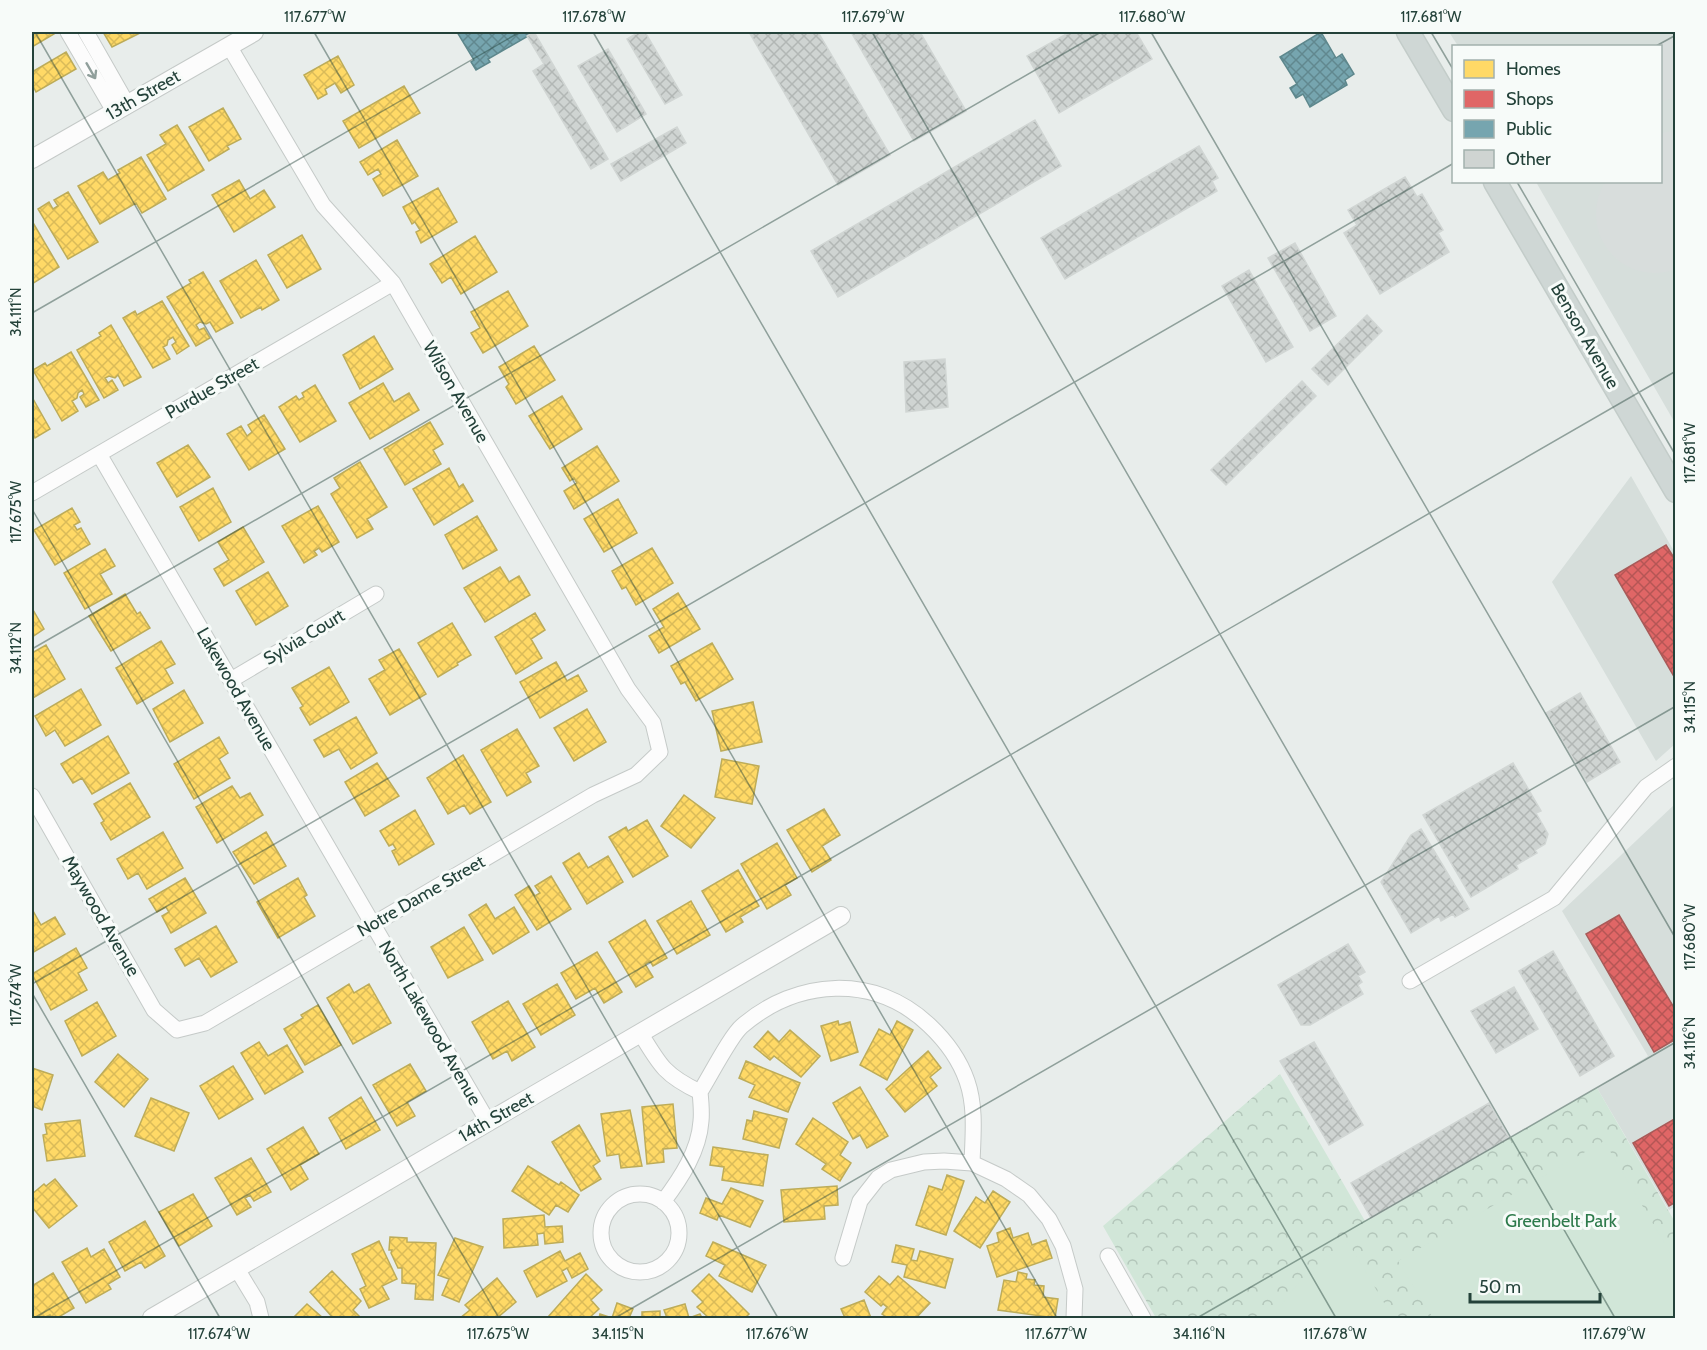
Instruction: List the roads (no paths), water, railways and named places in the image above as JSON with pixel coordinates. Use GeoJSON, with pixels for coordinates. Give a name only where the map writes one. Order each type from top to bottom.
{"type":"FeatureCollection","features":[{"type":"Feature","properties":{"kind":"main road"},"geometry":{"type":"LineString","coordinates":[[1408,32],[1452,107]]}},
{"type":"Feature","properties":{"kind":"main road","name":"Benson Avenue"},"geometry":{"type":"LineString","coordinates":[[1496,183],[1676,491]]}},
{"type":"Feature","properties":{"kind":"street"},"geometry":{"type":"LineString","coordinates":[[68,32],[86,42],[121,107]]}},
{"type":"Feature","properties":{"kind":"street","name":"13th Street"},"geometry":{"type":"LineString","coordinates":[[32,159],[254,32]]}},
{"type":"Feature","properties":{"kind":"street","name":"Wilson Avenue"},"geometry":{"type":"LineString","coordinates":[[229,46],[323,205],[393,283],[628,689],[653,723],[660,752]]}},
{"type":"Feature","properties":{"kind":"street","name":"Purdue Street"},"geometry":{"type":"LineString","coordinates":[[32,493],[393,283]]}},
{"type":"Feature","properties":{"kind":"street","name":"Lakewood Avenue"},"geometry":{"type":"LineString","coordinates":[[99,454],[373,923]]}},
{"type":"Feature","properties":{"kind":"street","name":"Sylvia Court"},"geometry":{"type":"LineString","coordinates":[[231,680],[376,594]]}},
{"type":"Feature","properties":{"kind":"street","name":"Notre Dame Street"},"geometry":{"type":"LineString","coordinates":[[177,1030],[205,1023],[593,795],[636,776],[660,752]]}},
{"type":"Feature","properties":{"kind":"street"},"geometry":{"type":"LineString","coordinates":[[1410,981],[1554,898],[1646,787],[1676,766]]}},
{"type":"Feature","properties":{"kind":"street","name":"Maywood Avenue"},"geometry":{"type":"LineString","coordinates":[[32,796],[154,1010],[177,1030]]}},
{"type":"Feature","properties":{"kind":"street","name":"14th Street"},"geometry":{"type":"LineString","coordinates":[[152,1318],[841,916]]}},
{"type":"Feature","properties":{"kind":"street","name":"North Lakewood Avenue"},"geometry":{"type":"LineString","coordinates":[[373,923],[488,1122]]}},
{"type":"Feature","properties":{"kind":"street"},"geometry":{"type":"LineString","coordinates":[[663,1202],[679,1180],[693,1153],[701,1122],[700,1092],[740,1028],[765,1010],[793,995],[820,989],[849,988],[882,995],[905,1006],[946,1042],[967,1081],[974,1109],[972,1163]]}},
{"type":"Feature","properties":{"kind":"street"},"geometry":{"type":"LineString","coordinates":[[641,1034],[663,1068],[679,1082],[700,1092]]}},
{"type":"Feature","properties":{"kind":"street"},"geometry":{"type":"LineString","coordinates":[[843,1258],[860,1201],[878,1178],[891,1170],[924,1162],[972,1163],[1006,1179],[1029,1195],[1049,1219],[1063,1246],[1075,1289],[1074,1318]]}},
{"type":"Feature","properties":{"kind":"street"},"geometry":{"type":"LineString","coordinates":[[634,1194],[649,1195],[663,1202],[674,1213],[679,1228],[678,1243],[671,1257],[660,1267],[645,1272],[630,1272],[616,1265],[605,1254],[600,1239],[601,1224],[608,1210],[619,1200],[634,1194]]}},
{"type":"Feature","properties":{"kind":"street"},"geometry":{"type":"LineString","coordinates":[[1108,1256],[1143,1318]]}},
{"type":"Feature","properties":{"kind":"street"},"geometry":{"type":"LineString","coordinates":[[237,1269],[257,1302],[261,1318]]}},
{"type":"Feature","properties":{"kind":"park label","name":"Greenbelt Park"},"geometry":{"type":"Point","coordinates":[1561,1221]}}]}
